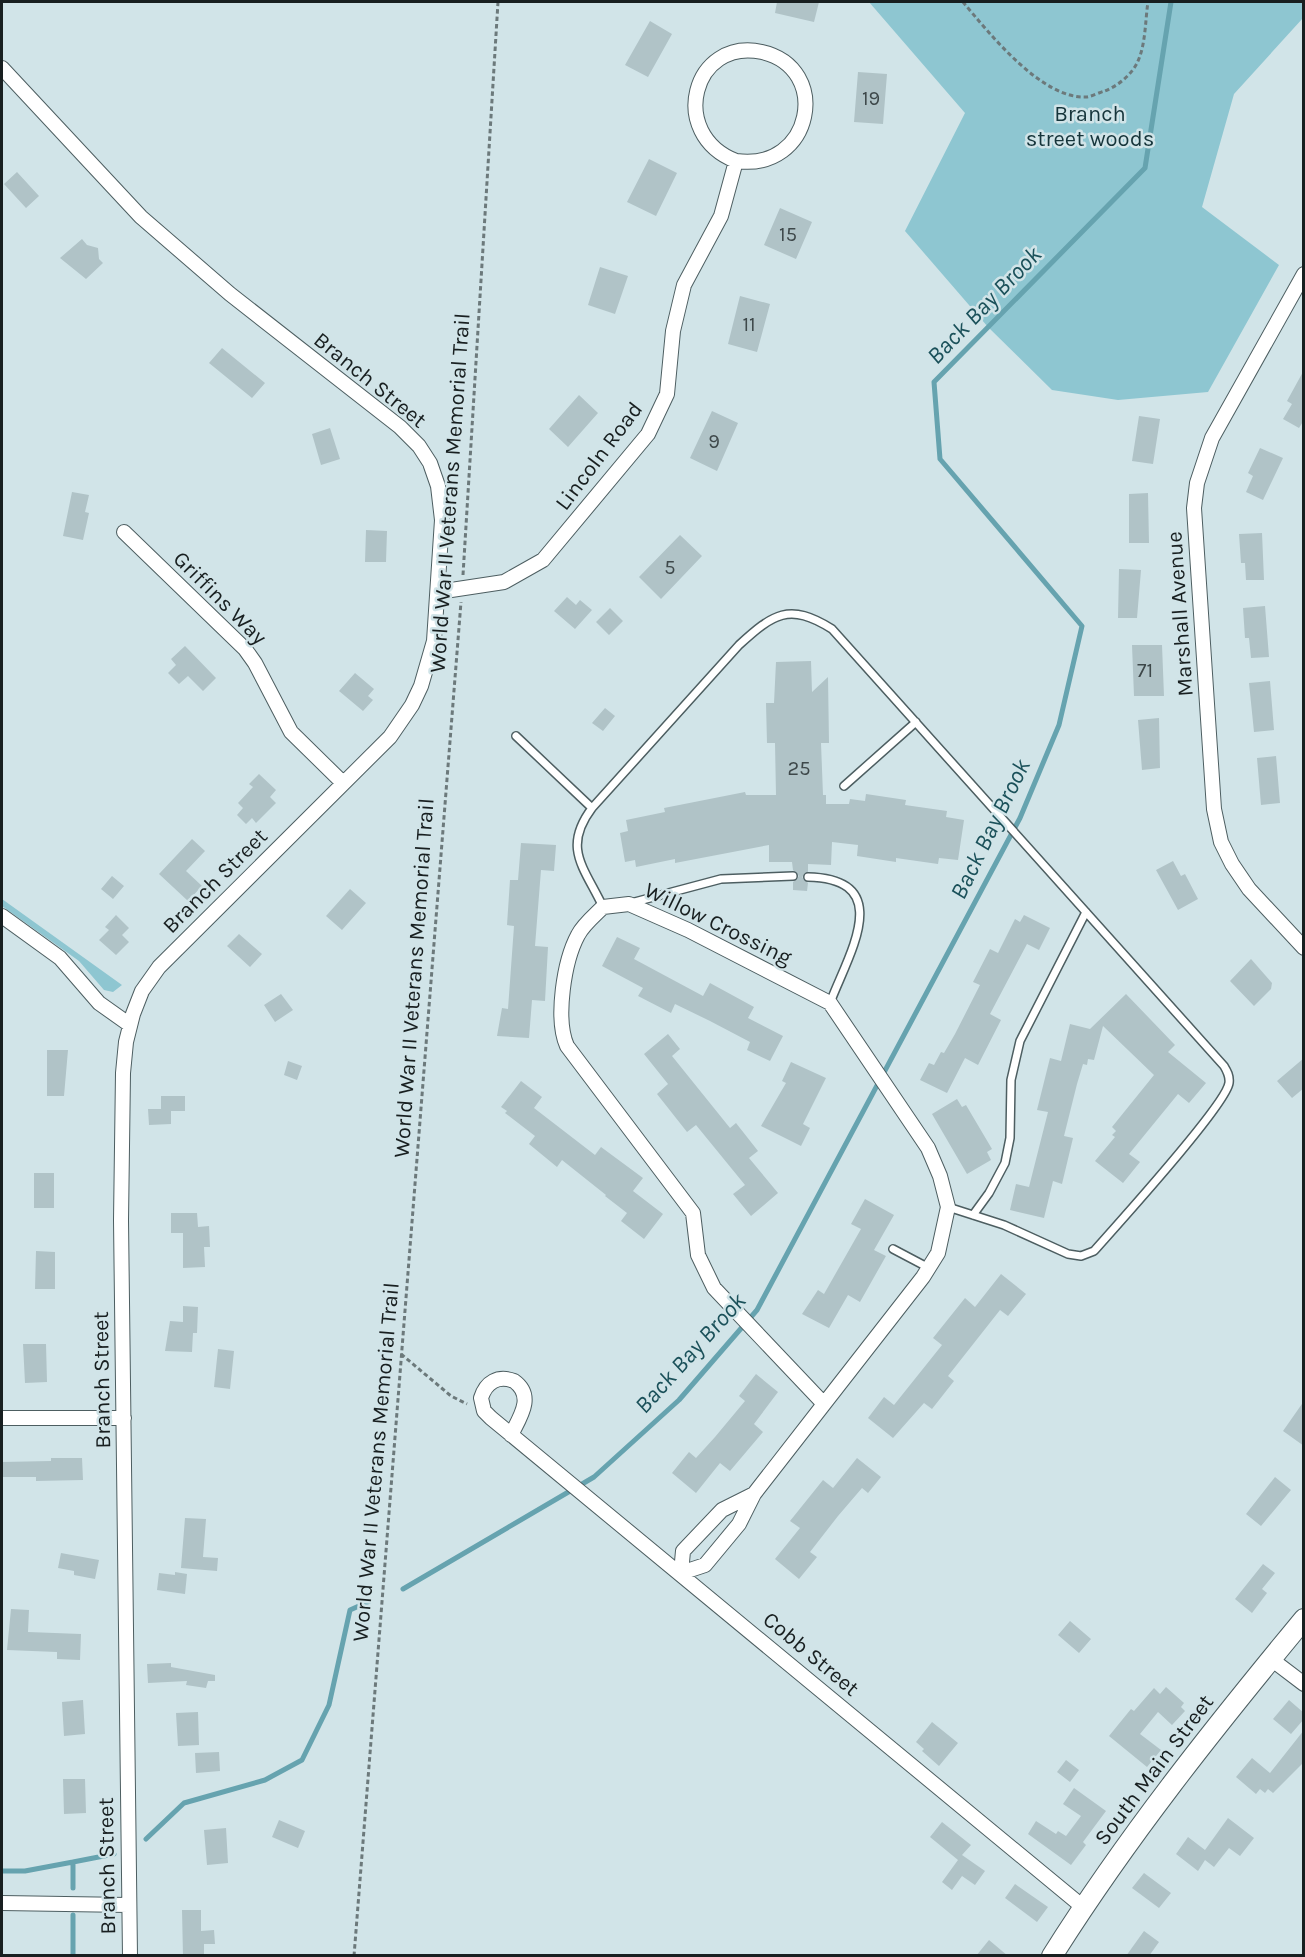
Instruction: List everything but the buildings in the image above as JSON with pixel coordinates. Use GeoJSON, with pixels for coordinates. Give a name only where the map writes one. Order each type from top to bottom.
{"type":"FeatureCollection","features":[{"type":"Feature","properties":{"kind":"main road","name":"South Main Street"},"geometry":{"type":"LineString","coordinates":[[1052,1956],[1083,1906],[1167,1790],[1304,1619]]}},
{"type":"Feature","properties":{"kind":"street"},"geometry":{"type":"LineString","coordinates":[[739,52],[762,52],[783,62],[799,79],[806,102],[806,114],[798,136],[782,153],[760,162],[736,161],[716,151],[701,133],[696,122],[694,99],[702,78],[718,61],[739,52]]}},
{"type":"Feature","properties":{"kind":"street","name":"Branch Street"},"geometry":{"type":"LineString","coordinates":[[2,68],[141,217],[230,294],[400,427],[418,446],[433,470],[440,494],[442,520],[438,592],[430,663],[412,705],[390,737],[159,967],[142,991],[130,1025],[124,1056],[121,1209],[130,1956]]}},
{"type":"Feature","properties":{"kind":"street","name":"Lincoln Road"},"geometry":{"type":"LineString","coordinates":[[438,592],[504,582],[543,560],[648,434],[667,394],[673,331],[684,285],[721,216],[736,161]]}},
{"type":"Feature","properties":{"kind":"street","name":"Marshall Avenue"},"geometry":{"type":"LineString","coordinates":[[1304,274],[1212,438],[1197,483],[1194,508],[1214,808],[1221,842],[1249,889],[1304,948]]}},
{"type":"Feature","properties":{"kind":"street","name":"Griffins Way"},"geometry":{"type":"LineString","coordinates":[[124,532],[245,649],[255,663],[291,732],[344,783]]}},
{"type":"Feature","properties":{"kind":"street","name":"Willow Crossing"},"geometry":{"type":"LineString","coordinates":[[603,907],[629,904],[688,930],[830,1003],[928,1148],[940,1176],[948,1207],[938,1253],[929,1268],[754,1494],[739,1524],[705,1565],[681,1573],[683,1551],[722,1510],[754,1494]]}},
{"type":"Feature","properties":{"kind":"street"},"geometry":{"type":"LineString","coordinates":[[603,907],[579,933],[569,956],[562,1006],[562,1035],[567,1046],[693,1213],[698,1255],[714,1288],[824,1404]]}},
{"type":"Feature","properties":{"kind":"street"},"geometry":{"type":"LineString","coordinates":[[2,916],[60,958],[99,1004],[130,1025]]}},
{"type":"Feature","properties":{"kind":"street"},"geometry":{"type":"LineString","coordinates":[[487,1414],[481,1398],[488,1385],[500,1378],[518,1384],[525,1396],[525,1405],[511,1435]]}},
{"type":"Feature","properties":{"kind":"street","name":"Cobb Street"},"geometry":{"type":"LineString","coordinates":[[487,1414],[1083,1906]]}},
{"type":"Feature","properties":{"kind":"street"},"geometry":{"type":"LineString","coordinates":[[2,1419],[124,1418]]}},
{"type":"Feature","properties":{"kind":"street"},"geometry":{"type":"LineString","coordinates":[[1271,1659],[1304,1683]]}},
{"type":"Feature","properties":{"kind":"street"},"geometry":{"type":"LineString","coordinates":[[2,1903],[128,1905]]}},
{"type":"Feature","properties":{"kind":"lane"},"geometry":{"type":"LineString","coordinates":[[603,907],[579,855],[575,839],[579,825],[592,808],[739,645],[765,621],[781,614],[798,614],[832,629],[1224,1066],[1229,1075],[1229,1084],[1211,1112],[1094,1251],[1082,1256],[1068,1254],[1004,1226],[948,1207]]}},
{"type":"Feature","properties":{"kind":"lane"},"geometry":{"type":"LineString","coordinates":[[844,786],[916,722]]}},
{"type":"Feature","properties":{"kind":"lane"},"geometry":{"type":"LineString","coordinates":[[516,736],[592,808]]}},
{"type":"Feature","properties":{"kind":"lane"},"geometry":{"type":"LineString","coordinates":[[629,904],[721,879],[793,876]]}},
{"type":"Feature","properties":{"kind":"lane"},"geometry":{"type":"LineString","coordinates":[[808,877],[836,880],[849,887],[860,907],[861,925],[830,1003]]}},
{"type":"Feature","properties":{"kind":"lane"},"geometry":{"type":"LineString","coordinates":[[972,1215],[989,1193],[1005,1162],[1010,1138],[1011,1080],[1020,1041],[1086,912]]}},
{"type":"Feature","properties":{"kind":"lane"},"geometry":{"type":"LineString","coordinates":[[893,1249],[929,1268]]}},
{"type":"Feature","properties":{"kind":"path","name":"World War II Veterans Memorial Trail"},"geometry":{"type":"LineString","coordinates":[[354,1956],[462,589],[486,167],[498,2]]}},
{"type":"Feature","properties":{"kind":"path"},"geometry":{"type":"LineString","coordinates":[[963,2],[995,40],[1042,81],[1062,93],[1088,97],[1117,86],[1136,65],[1142,48],[1148,2]]}},
{"type":"Feature","properties":{"kind":"path"},"geometry":{"type":"LineString","coordinates":[[401,1354],[451,1396],[487,1414]]}},
{"type":"Feature","properties":{"kind":"green space","name":"Branch street woods"},"geometry":{"type":"Polygon","coordinates":[[[869,2],[1303,2],[1303,18],[1234,94],[1202,207],[1279,265],[1208,392],[1118,400],[1052,390],[988,327],[905,231],[965,113],[869,2]]]}},
{"type":"Feature","properties":{"kind":"green space"},"geometry":{"type":"Polygon","coordinates":[[[2,899],[122,985],[113,992],[104,990],[79,961],[2,906],[2,899]]]}},
{"type":"Feature","properties":{"kind":"waterway","name":"Back Bay Brook"},"geometry":{"type":"LineString","coordinates":[[403,1589],[594,1477],[679,1400],[757,1310],[1020,818],[1059,725],[1082,626],[940,459],[934,382],[1145,168],[1171,2]]}},
{"type":"Feature","properties":{"kind":"waterway","name":"Back Bay Brook"},"geometry":{"type":"LineString","coordinates":[[146,1839],[184,1803],[265,1780],[302,1760],[329,1705],[350,1610],[370,1601]]}},
{"type":"Feature","properties":{"kind":"waterway","name":"Back Bay Brook"},"geometry":{"type":"LineString","coordinates":[[73,1888],[73,1862],[114,1854]]}},
{"type":"Feature","properties":{"kind":"waterway"},"geometry":{"type":"LineString","coordinates":[[2,1871],[25,1871],[73,1862]]}},
{"type":"Feature","properties":{"kind":"waterway","name":"Back Bay Brook"},"geometry":{"type":"LineString","coordinates":[[73,1915],[73,1956]]}}]}
